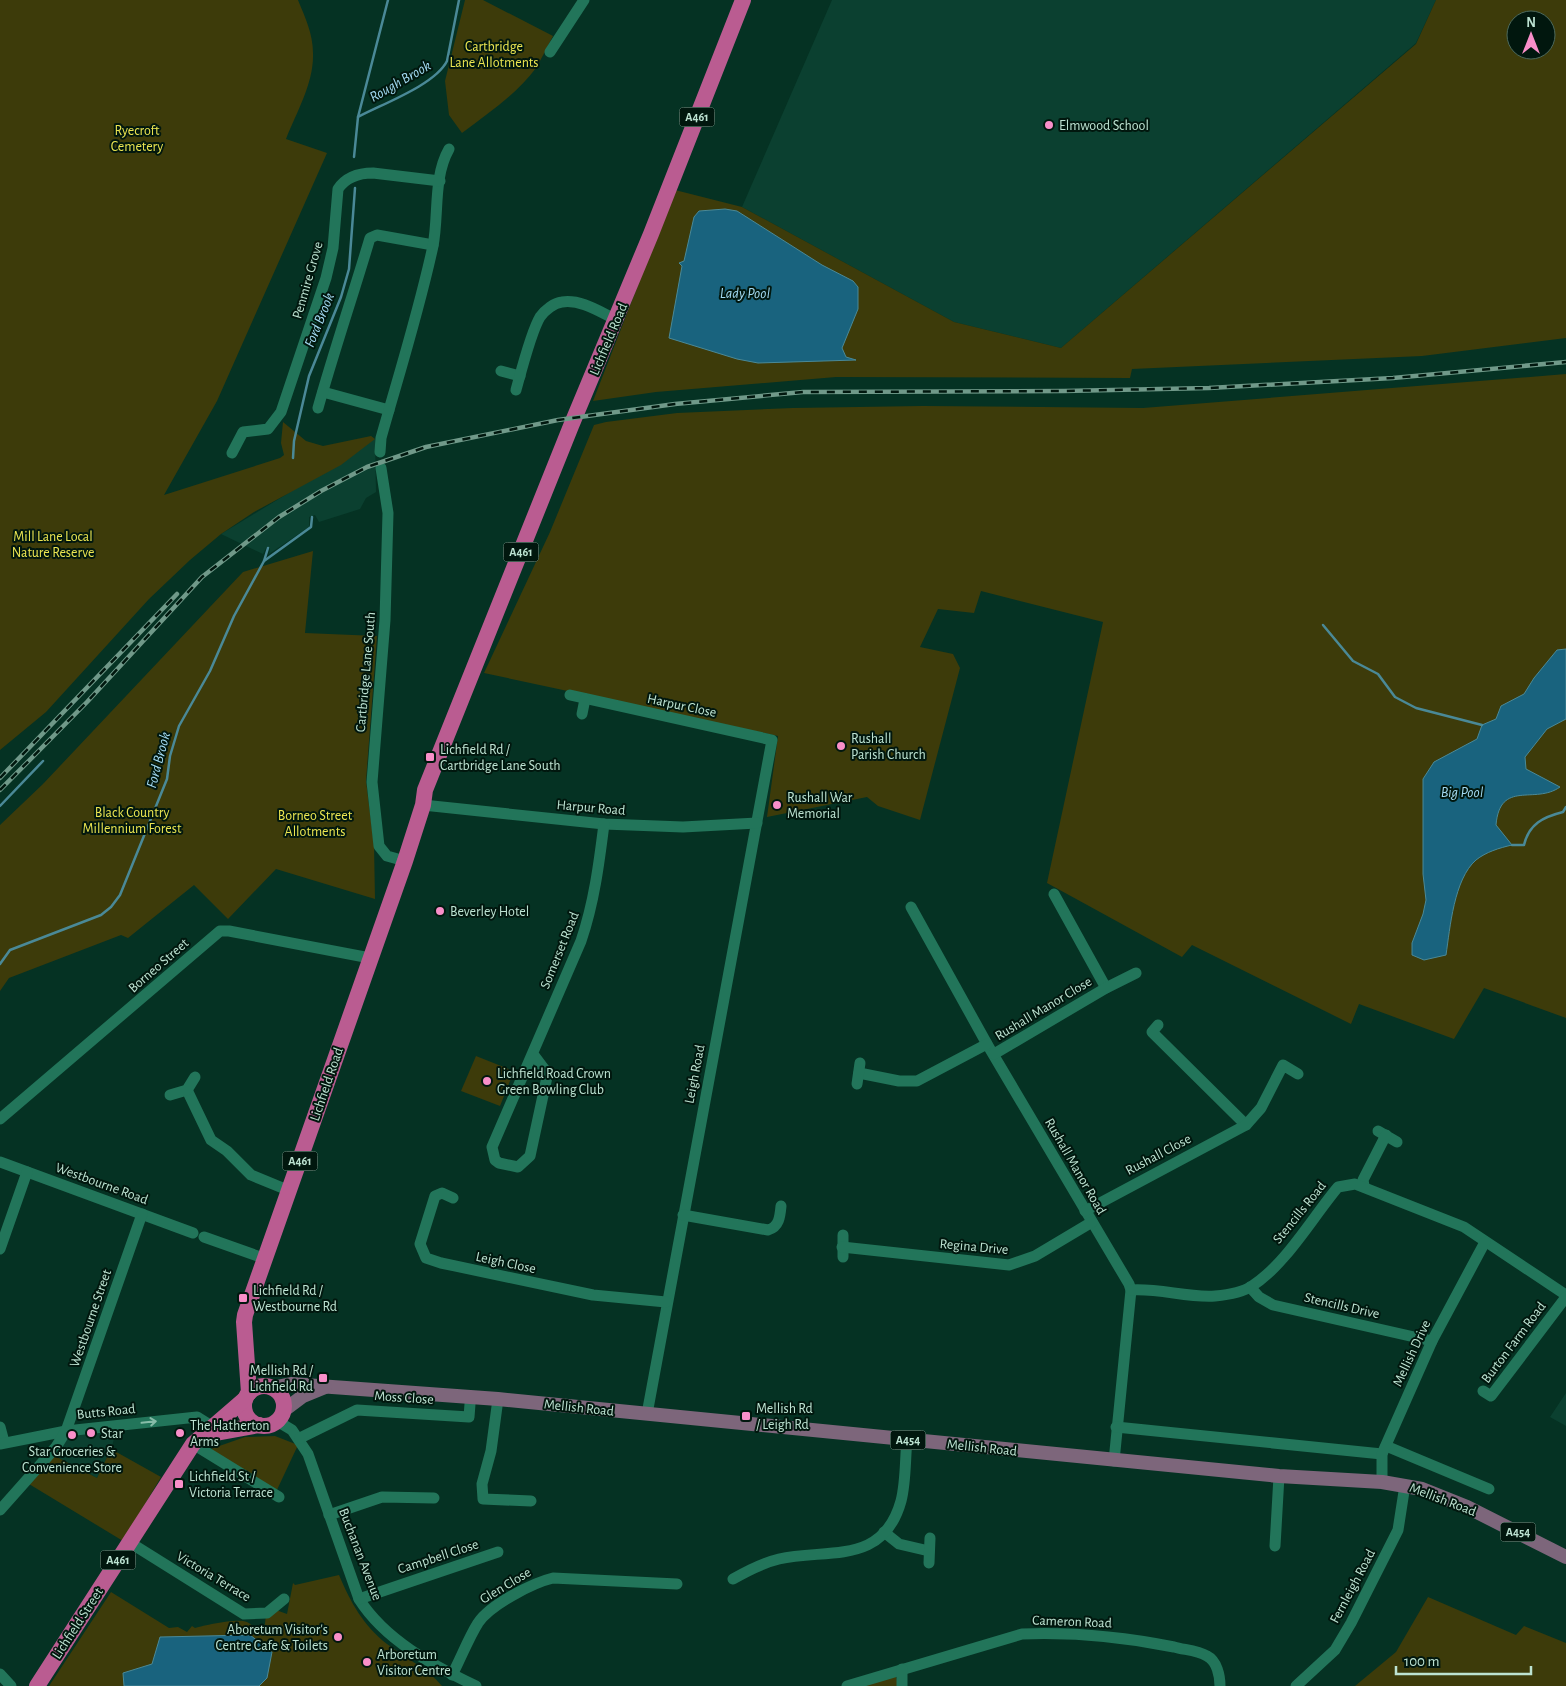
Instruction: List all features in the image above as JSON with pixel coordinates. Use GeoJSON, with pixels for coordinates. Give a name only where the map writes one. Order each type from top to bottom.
{"type":"FeatureCollection","features":[{"type":"Feature","properties":{"kind":"highway","name":"Lichfield Road"},"geometry":{"type":"LineString","coordinates":[[257,1392],[246,1365],[244,1322],[405,861],[424,805],[425,790],[578,408],[617,320],[743,0]]}},
{"type":"Feature","properties":{"kind":"highway"},"geometry":{"type":"LineString","coordinates":[[202,1435],[268,1425],[280,1416],[282,1399],[257,1392],[246,1415],[259,1425]]}},
{"type":"Feature","properties":{"kind":"highway","name":"Lichfield Street"},"geometry":{"type":"LineString","coordinates":[[37,1686],[129,1542],[202,1435],[257,1392]]}},
{"type":"Feature","properties":{"kind":"main road","name":"Mellish Road"},"geometry":{"type":"LineString","coordinates":[[257,1392],[291,1384],[498,1399],[1114,1461],[1279,1476],[1405,1484],[1440,1495],[1560,1551]]}},
{"type":"Feature","properties":{"kind":"main road","name":"Mellish Road"},"geometry":{"type":"LineString","coordinates":[[280,1416],[303,1396],[328,1386]]}},
{"type":"Feature","properties":{"kind":"main road","name":"A454"},"geometry":{"type":"LineString","coordinates":[[1560,1551],[1566,1557]]}},
{"type":"Feature","properties":{"kind":"street"},"geometry":{"type":"LineString","coordinates":[[550,52],[584,0]]}},
{"type":"Feature","properties":{"kind":"street"},"geometry":{"type":"LineString","coordinates":[[380,452],[381,438],[411,336],[433,245],[440,181],[444,158],[449,149]]}},
{"type":"Feature","properties":{"kind":"street","name":"Penmire Grove"},"geometry":{"type":"LineString","coordinates":[[232,453],[243,432],[268,430],[281,412],[326,278],[333,248],[338,188],[343,181],[362,173],[373,172],[440,181]]}},
{"type":"Feature","properties":{"kind":"street"},"geometry":{"type":"LineString","coordinates":[[318,408],[370,238],[378,235],[433,245]]}},
{"type":"Feature","properties":{"kind":"street"},"geometry":{"type":"LineString","coordinates":[[516,390],[540,317],[550,306],[560,302],[586,305],[617,320]]}},
{"type":"Feature","properties":{"kind":"street"},"geometry":{"type":"LineString","coordinates":[[501,372],[520,376]]}},
{"type":"Feature","properties":{"kind":"street"},"geometry":{"type":"LineString","coordinates":[[322,392],[389,410]]}},
{"type":"Feature","properties":{"kind":"street","name":"Cartbridge Lane South"},"geometry":{"type":"LineString","coordinates":[[381,468],[388,522],[385,620],[372,782],[379,846],[387,856],[405,861]]}},
{"type":"Feature","properties":{"kind":"street","name":"Harpur Close"},"geometry":{"type":"LineString","coordinates":[[570,695],[772,740]]}},
{"type":"Feature","properties":{"kind":"street"},"geometry":{"type":"LineString","coordinates":[[582,714],[585,699]]}},
{"type":"Feature","properties":{"kind":"street","name":"Leigh Road"},"geometry":{"type":"LineString","coordinates":[[647,1414],[666,1302],[772,740]]}},
{"type":"Feature","properties":{"kind":"street","name":"Harpur Road"},"geometry":{"type":"LineString","coordinates":[[424,805],[604,824],[683,827],[757,823]]}},
{"type":"Feature","properties":{"kind":"street","name":"Somerset Road"},"geometry":{"type":"LineString","coordinates":[[533,1054],[545,1070],[547,1077],[530,1156],[518,1167],[499,1163],[495,1160],[492,1147],[590,916],[598,875],[604,824]]}},
{"type":"Feature","properties":{"kind":"street","name":"Rushall Manor Close"},"geometry":{"type":"LineString","coordinates":[[1054,894],[1069,911],[1106,988]]}},
{"type":"Feature","properties":{"kind":"street","name":"Rushall Manor Road"},"geometry":{"type":"LineString","coordinates":[[911,907],[987,1044],[1131,1290]]}},
{"type":"Feature","properties":{"kind":"street","name":"Borneo Street"},"geometry":{"type":"LineString","coordinates":[[0,1119],[220,931],[228,930],[370,958]]}},
{"type":"Feature","properties":{"kind":"street","name":"Rushall Manor Close"},"geometry":{"type":"LineString","coordinates":[[994,1054],[1106,988],[1136,973]]}},
{"type":"Feature","properties":{"kind":"street"},"geometry":{"type":"LineString","coordinates":[[1158,1025],[1152,1032],[1246,1125]]}},
{"type":"Feature","properties":{"kind":"street"},"geometry":{"type":"LineString","coordinates":[[858,1074],[898,1081],[917,1081],[987,1044]]}},
{"type":"Feature","properties":{"kind":"street","name":"Rushall Close"},"geometry":{"type":"LineString","coordinates":[[1085,1211],[1246,1125],[1261,1108],[1283,1066],[1298,1074]]}},
{"type":"Feature","properties":{"kind":"street"},"geometry":{"type":"LineString","coordinates":[[170,1095],[187,1090],[195,1077]]}},
{"type":"Feature","properties":{"kind":"street"},"geometry":{"type":"LineString","coordinates":[[187,1090],[207,1133],[217,1145],[227,1151],[251,1175],[290,1191]]}},
{"type":"Feature","properties":{"kind":"street"},"geometry":{"type":"LineString","coordinates":[[1364,1186],[1363,1180],[1382,1133],[1397,1142]]}},
{"type":"Feature","properties":{"kind":"street","name":"Westbourne Road"},"geometry":{"type":"LineString","coordinates":[[0,1162],[193,1233]]}},
{"type":"Feature","properties":{"kind":"street"},"geometry":{"type":"LineString","coordinates":[[0,1250],[27,1172]]}},
{"type":"Feature","properties":{"kind":"street","name":"Stencills Road"},"geometry":{"type":"LineString","coordinates":[[1131,1290],[1151,1289],[1194,1296],[1216,1296],[1250,1287],[1278,1262],[1338,1187],[1355,1184],[1464,1227],[1566,1296]]}},
{"type":"Feature","properties":{"kind":"street","name":"Leigh Close"},"geometry":{"type":"LineString","coordinates":[[453,1198],[442,1193],[435,1196],[420,1244],[426,1258],[440,1264],[594,1295],[666,1302]]}},
{"type":"Feature","properties":{"kind":"street"},"geometry":{"type":"LineString","coordinates":[[683,1214],[768,1230],[774,1228],[777,1224],[779,1208]]}},
{"type":"Feature","properties":{"kind":"street","name":"Westbourne Street"},"geometry":{"type":"LineString","coordinates":[[0,1510],[56,1447],[66,1431],[142,1214]]}},
{"type":"Feature","properties":{"kind":"street","name":"Regina Drive"},"geometry":{"type":"LineString","coordinates":[[843,1246],[1009,1265],[1035,1256],[1092,1222]]}},
{"type":"Feature","properties":{"kind":"street"},"geometry":{"type":"LineString","coordinates":[[204,1237],[266,1259]]}},
{"type":"Feature","properties":{"kind":"street","name":"Mellish Drive"},"geometry":{"type":"LineString","coordinates":[[1382,1482],[1384,1450],[1432,1341],[1485,1242]]}},
{"type":"Feature","properties":{"kind":"street","name":"Stencills Drive"},"geometry":{"type":"LineString","coordinates":[[1250,1287],[1259,1297],[1273,1305],[1432,1341]]}},
{"type":"Feature","properties":{"kind":"street"},"geometry":{"type":"LineString","coordinates":[[1114,1461],[1131,1290]]}},
{"type":"Feature","properties":{"kind":"street","name":"Burton Farm Road"},"geometry":{"type":"LineString","coordinates":[[1483,1391],[1491,1396],[1566,1296]]}},
{"type":"Feature","properties":{"kind":"street"},"geometry":{"type":"LineString","coordinates":[[498,1399],[491,1451],[482,1484],[483,1498],[531,1501]]}},
{"type":"Feature","properties":{"kind":"street","name":"Moss Close"},"geometry":{"type":"LineString","coordinates":[[300,1438],[357,1410],[469,1417],[470,1404]]}},
{"type":"Feature","properties":{"kind":"street","name":"Buchanan Avenue"},"geometry":{"type":"LineString","coordinates":[[280,1416],[300,1438],[308,1454],[359,1598],[376,1622],[392,1636],[452,1675],[476,1686]]}},
{"type":"Feature","properties":{"kind":"street","name":"Butts Road"},"geometry":{"type":"LineString","coordinates":[[2,1443],[66,1431],[197,1417],[202,1435],[279,1497]]}},
{"type":"Feature","properties":{"kind":"street"},"geometry":{"type":"LineString","coordinates":[[0,1427],[2,1443]]}},
{"type":"Feature","properties":{"kind":"street"},"geometry":{"type":"LineString","coordinates":[[1116,1427],[1384,1450],[1489,1489]]}},
{"type":"Feature","properties":{"kind":"street"},"geometry":{"type":"LineString","coordinates":[[733,1579],[744,1566],[778,1560],[851,1552],[864,1547],[884,1532],[895,1517],[902,1499],[907,1440]]}},
{"type":"Feature","properties":{"kind":"street"},"geometry":{"type":"LineString","coordinates":[[1275,1546],[1279,1476]]}},
{"type":"Feature","properties":{"kind":"street","name":"Fernleigh Road"},"geometry":{"type":"LineString","coordinates":[[1296,1686],[1335,1650],[1351,1623],[1398,1530],[1405,1484]]}},
{"type":"Feature","properties":{"kind":"street"},"geometry":{"type":"LineString","coordinates":[[329,1514],[382,1497],[434,1498]]}},
{"type":"Feature","properties":{"kind":"street"},"geometry":{"type":"LineString","coordinates":[[884,1532],[899,1544],[929,1550]]}},
{"type":"Feature","properties":{"kind":"street"},"geometry":{"type":"LineString","coordinates":[[929,1563],[930,1538]]}},
{"type":"Feature","properties":{"kind":"street","name":"Victoria Terrace"},"geometry":{"type":"LineString","coordinates":[[129,1542],[244,1614],[267,1613],[284,1598]]}},
{"type":"Feature","properties":{"kind":"street","name":"Campbell Close"},"geometry":{"type":"LineString","coordinates":[[359,1598],[498,1552]]}},
{"type":"Feature","properties":{"kind":"street","name":"Glen Close"},"geometry":{"type":"LineString","coordinates":[[452,1675],[478,1623],[485,1614],[539,1581],[553,1578],[672,1581]]}},
{"type":"Feature","properties":{"kind":"street","name":"Cameron Road"},"geometry":{"type":"LineString","coordinates":[[847,1686],[1022,1634],[1085,1635],[1128,1639],[1197,1652],[1212,1660],[1220,1679],[1220,1686]]}},
{"type":"Feature","properties":{"kind":"street"},"geometry":{"type":"LineString","coordinates":[[902,1669],[902,1686]]}},
{"type":"Feature","properties":{"kind":"street"},"geometry":{"type":"LineString","coordinates":[[0,1674],[11,1686]]}},
{"type":"Feature","properties":{"kind":"shaded area","name":"Elmwood School"},"geometry":{"type":"Polygon","coordinates":[[[832,0],[1436,0],[1416,43],[1061,348],[954,322],[742,207],[832,0]]]}},
{"type":"Feature","properties":{"kind":"shaded area"},"geometry":{"type":"Polygon","coordinates":[[[371,436],[375,439],[376,492],[366,498],[360,509],[319,522],[315,515],[309,517],[309,527],[269,554],[270,548],[266,548],[263,554],[221,534],[287,494],[371,436]]]}},
{"type":"Feature","properties":{"kind":"shaded area"},"geometry":{"type":"Polygon","coordinates":[[[1566,1393],[1566,1426],[1550,1417],[1566,1393]]]}},
{"type":"Feature","properties":{"kind":"shaded area"},"geometry":{"type":"Polygon","coordinates":[[[117,1429],[111,1449],[97,1478],[53,1455],[71,1432],[117,1429]]]}},
{"type":"Feature","properties":{"kind":"green space","name":"Ryecroft Cemetery"},"geometry":{"type":"Polygon","coordinates":[[[0,0],[298,0],[312,39],[313,64],[308,86],[286,139],[327,153],[217,401],[164,495],[280,458],[284,455],[281,443],[283,422],[306,441],[323,446],[371,436],[375,439],[341,465],[254,512],[221,534],[149,599],[46,712],[0,750],[0,0]]]}},
{"type":"Feature","properties":{"kind":"green space","name":"Cartbridge Lane Allotments"},"geometry":{"type":"Polygon","coordinates":[[[465,0],[483,0],[553,36],[536,68],[520,87],[462,133],[449,115],[445,81],[465,0]]]}},
{"type":"Feature","properties":{"kind":"green space"},"geometry":{"type":"Polygon","coordinates":[[[1436,0],[1566,0],[1566,338],[1422,356],[1132,369],[1130,378],[836,377],[656,392],[593,401],[675,190],[742,207],[954,322],[1061,348],[1416,44],[1436,0]]]}},
{"type":"Feature","properties":{"kind":"green space"},"geometry":{"type":"Polygon","coordinates":[[[1566,374],[1566,1018],[1484,988],[1454,1039],[1359,1004],[1351,1024],[1192,945],[1182,957],[1047,883],[1103,622],[981,591],[974,613],[938,609],[920,647],[953,654],[960,668],[920,820],[878,806],[867,797],[767,817],[778,736],[484,673],[550,532],[594,425],[677,413],[793,408],[923,406],[1143,408],[1566,374]]]}},
{"type":"Feature","properties":{"kind":"green space","name":"Black Country Millennium Forest"},"geometry":{"type":"Polygon","coordinates":[[[313,551],[305,633],[377,636],[366,781],[374,845],[375,899],[276,869],[228,919],[194,885],[128,938],[121,935],[9,978],[0,991],[0,825],[43,784],[243,572],[313,551]]]}},
{"type":"Feature","properties":{"kind":"green space","name":"Lichfield Road Crown Green Bowling Club"},"geometry":{"type":"Polygon","coordinates":[[[476,1056],[514,1071],[500,1106],[461,1091],[476,1056]]]}},
{"type":"Feature","properties":{"kind":"green space"},"geometry":{"type":"Polygon","coordinates":[[[275,1436],[298,1445],[276,1492],[205,1451],[245,1437],[275,1436]]]}},
{"type":"Feature","properties":{"kind":"green space"},"geometry":{"type":"Polygon","coordinates":[[[111,1449],[161,1477],[123,1541],[29,1484],[53,1455],[97,1478],[111,1449]]]}},
{"type":"Feature","properties":{"kind":"green space"},"geometry":{"type":"Polygon","coordinates":[[[339,1575],[353,1604],[371,1629],[387,1644],[430,1674],[442,1686],[49,1686],[111,1592],[169,1628],[178,1627],[187,1632],[192,1626],[195,1628],[221,1622],[242,1621],[250,1624],[259,1633],[264,1631],[266,1615],[276,1610],[287,1614],[293,1583],[295,1585],[339,1575]]]}},
{"type":"Feature","properties":{"kind":"green space"},"geometry":{"type":"Polygon","coordinates":[[[1428,1597],[1516,1635],[1524,1626],[1566,1643],[1566,1686],[1355,1686],[1396,1652],[1428,1597]]]}},
{"type":"Feature","properties":{"kind":"green space"},"geometry":{"type":"Polygon","coordinates":[[[896,1676],[898,1686],[858,1686],[896,1676]]]}},
{"type":"Feature","properties":{"kind":"water","name":"Lady Pool"},"geometry":{"type":"Polygon","coordinates":[[[725,209],[737,211],[822,265],[853,281],[858,287],[858,309],[842,348],[846,357],[856,360],[758,363],[737,359],[669,338],[682,266],[679,263],[684,261],[694,217],[699,211],[725,209]]]}},
{"type":"Feature","properties":{"kind":"water","name":"Big Pool"},"geometry":{"type":"Polygon","coordinates":[[[1566,649],[1566,719],[1547,729],[1525,757],[1526,769],[1560,787],[1550,792],[1520,796],[1504,802],[1499,811],[1496,825],[1512,845],[1484,855],[1469,868],[1454,904],[1446,955],[1424,960],[1412,955],[1412,943],[1426,900],[1423,874],[1423,779],[1434,762],[1477,739],[1482,725],[1496,719],[1501,706],[1524,694],[1534,678],[1557,650],[1566,649]]]}},
{"type":"Feature","properties":{"kind":"water"},"geometry":{"type":"Polygon","coordinates":[[[250,1635],[272,1652],[267,1678],[259,1686],[124,1686],[123,1673],[152,1664],[160,1637],[250,1635]]]}},
{"type":"Feature","properties":{"kind":"waterway","name":"Ford Brook"},"geometry":{"type":"LineString","coordinates":[[354,157],[358,117],[388,0]]}},
{"type":"Feature","properties":{"kind":"waterway","name":"Rough Brook"},"geometry":{"type":"LineString","coordinates":[[358,117],[420,86],[441,70],[447,61],[459,0]]}},
{"type":"Feature","properties":{"kind":"waterway","name":"Ford Brook"},"geometry":{"type":"LineString","coordinates":[[293,458],[294,441],[309,376],[341,297],[349,269],[355,188]]}},
{"type":"Feature","properties":{"kind":"waterway","name":"Ford Brook"},"geometry":{"type":"LineString","coordinates":[[264,561],[311,527],[312,517]]}},
{"type":"Feature","properties":{"kind":"waterway","name":"Ford Brook"},"geometry":{"type":"LineString","coordinates":[[0,964],[10,950],[101,915],[111,907],[120,895],[167,779],[170,756],[179,726],[210,671],[234,616],[264,561],[268,548]]}},
{"type":"Feature","properties":{"kind":"waterway"},"geometry":{"type":"LineString","coordinates":[[1323,625],[1353,661],[1378,674],[1395,697],[1416,708],[1482,725]]}},
{"type":"Feature","properties":{"kind":"waterway"},"geometry":{"type":"LineString","coordinates":[[0,806],[43,761]]}},
{"type":"Feature","properties":{"kind":"waterway"},"geometry":{"type":"LineString","coordinates":[[1512,845],[1524,845],[1533,827],[1543,819],[1563,812],[1566,807]]}},
{"type":"Feature","properties":{"kind":"railway"},"geometry":{"type":"LineString","coordinates":[[0,790],[87,702],[202,577],[279,517],[321,491],[367,467],[426,447],[558,420],[675,404],[803,392],[1064,391],[1209,388],[1393,378],[1566,362]]}},
{"type":"Feature","properties":{"kind":"railway"},"geometry":{"type":"LineString","coordinates":[[0,778],[177,594]]}},
{"type":"Feature","properties":{"kind":"place","name":"Elmwood School"},"geometry":{"type":"Point","coordinates":[1049,125]}},
{"type":"Feature","properties":{"kind":"place","name":"Rushall Parish Church"},"geometry":{"type":"Point","coordinates":[841,746]}},
{"type":"Feature","properties":{"kind":"place","name":"Lichfield Rd / Cartbridge Lane South"},"geometry":{"type":"Point","coordinates":[430,757]}},
{"type":"Feature","properties":{"kind":"place","name":"Rushall War Memorial"},"geometry":{"type":"Point","coordinates":[777,805]}},
{"type":"Feature","properties":{"kind":"place","name":"Beverley Hotel"},"geometry":{"type":"Point","coordinates":[440,911]}},
{"type":"Feature","properties":{"kind":"place","name":"Lichfield Road Crown Green Bowling Club"},"geometry":{"type":"Point","coordinates":[487,1081]}},
{"type":"Feature","properties":{"kind":"place","name":"Lichfield Rd / Westbourne Rd"},"geometry":{"type":"Point","coordinates":[243,1298]}},
{"type":"Feature","properties":{"kind":"place","name":"Mellish Rd / Lichfield Rd"},"geometry":{"type":"Point","coordinates":[323,1378]}},
{"type":"Feature","properties":{"kind":"place","name":"Mellish Rd / Leigh Rd"},"geometry":{"type":"Point","coordinates":[746,1416]}},
{"type":"Feature","properties":{"kind":"place","name":"Star"},"geometry":{"type":"Point","coordinates":[91,1433]}},
{"type":"Feature","properties":{"kind":"place","name":"The Hatherton Arms"},"geometry":{"type":"Point","coordinates":[180,1433]}},
{"type":"Feature","properties":{"kind":"place","name":"Star Groceries & Convenience Store"},"geometry":{"type":"Point","coordinates":[72,1435]}},
{"type":"Feature","properties":{"kind":"place","name":"Lichfield St / Victoria Terrace"},"geometry":{"type":"Point","coordinates":[179,1484]}},
{"type":"Feature","properties":{"kind":"place","name":"Aboretum Visitor's Centre Cafe & Toilets"},"geometry":{"type":"Point","coordinates":[338,1637]}},
{"type":"Feature","properties":{"kind":"place","name":"Arboretum Visitor Centre"},"geometry":{"type":"Point","coordinates":[367,1662]}},
{"type":"Feature","properties":{"kind":"park label","name":"Mill Lane Local Nature Reserve"},"geometry":{"type":"Point","coordinates":[53,544]}},
{"type":"Feature","properties":{"kind":"park label","name":"Borneo Street Allotments"},"geometry":{"type":"Point","coordinates":[315,824]}}]}
